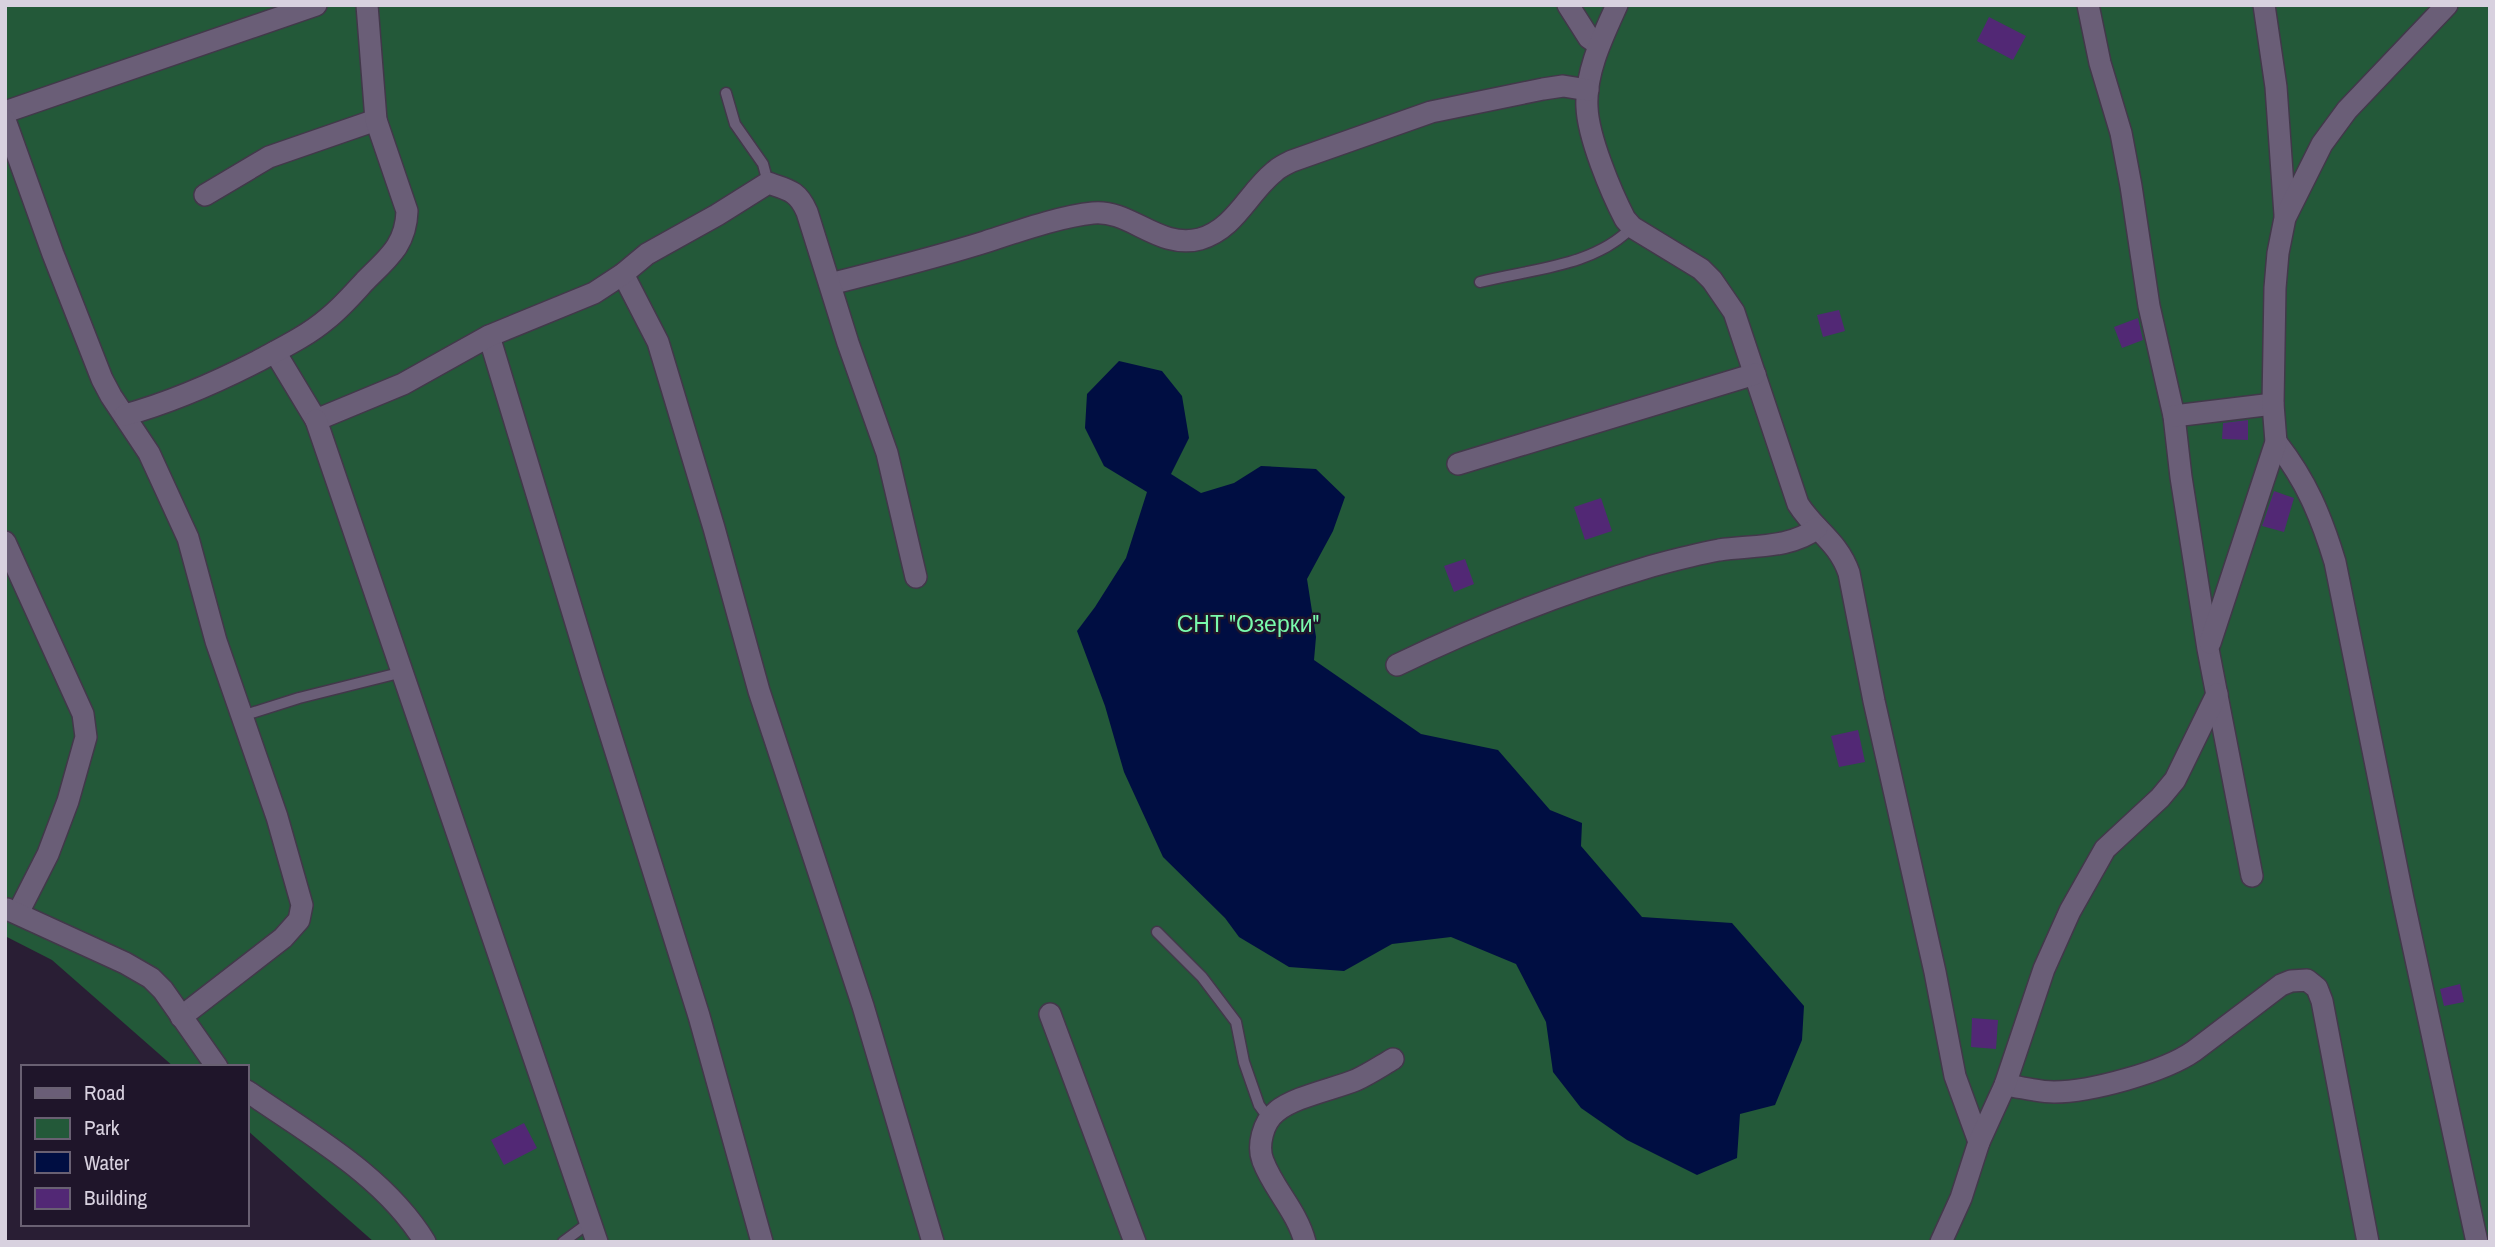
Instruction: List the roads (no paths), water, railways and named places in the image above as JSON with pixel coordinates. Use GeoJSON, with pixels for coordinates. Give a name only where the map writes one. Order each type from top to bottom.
{"type":"FeatureCollection","features":[{"type":"Feature","properties":{"kind":"street"},"geometry":{"type":"LineString","coordinates":[[5,112],[316,5]]}},
{"type":"Feature","properties":{"kind":"street"},"geometry":{"type":"LineString","coordinates":[[124,415],[182,397],[275,352],[329,318],[402,240],[407,211],[376,120],[367,5]]}},
{"type":"Feature","properties":{"kind":"street"},"geometry":{"type":"LineString","coordinates":[[1568,5],[1589,38],[1599,45]]}},
{"type":"Feature","properties":{"kind":"street"},"geometry":{"type":"LineString","coordinates":[[1617,5],[1599,45],[1588,90],[1587,108],[1591,133],[1619,207],[1632,227],[1678,253],[1712,280],[1734,312],[1798,504],[1844,557],[1921,906],[1955,1076],[1979,1142]]}},
{"type":"Feature","properties":{"kind":"street"},"geometry":{"type":"LineString","coordinates":[[2088,5],[2100,63],[2123,146],[2149,306],[2174,416],[2180,477],[2208,649],[2252,876]]}},
{"type":"Feature","properties":{"kind":"street"},"geometry":{"type":"LineString","coordinates":[[2208,649],[2276,442],[2273,404],[2274,288],[2285,218],[2276,87],[2264,5]]}},
{"type":"Feature","properties":{"kind":"street"},"geometry":{"type":"LineString","coordinates":[[2285,218],[2322,144],[2347,110],[2447,5]]}},
{"type":"Feature","properties":{"kind":"street"},"geometry":{"type":"LineString","coordinates":[[830,284],[914,263],[1017,231],[1095,212],[1111,214],[1161,237],[1198,239],[1217,232],[1228,223],[1268,177],[1292,161],[1431,113],[1563,86],[1588,90]]}},
{"type":"Feature","properties":{"kind":"street"},"geometry":{"type":"LineString","coordinates":[[5,120],[102,379],[149,453],[188,538],[216,641],[277,817],[302,905],[299,920],[283,937],[181,1017]]}},
{"type":"Feature","properties":{"kind":"street"},"geometry":{"type":"LineString","coordinates":[[205,195],[270,157],[376,120]]}},
{"type":"Feature","properties":{"kind":"street"},"geometry":{"type":"LineString","coordinates":[[316,420],[403,384],[489,336],[572,304],[623,274],[655,249],[768,183],[795,192],[801,198],[887,453],[916,577]]}},
{"type":"Feature","properties":{"kind":"street"},"geometry":{"type":"LineString","coordinates":[[623,274],[659,342],[763,704],[863,1006],[933,1242]]}},
{"type":"Feature","properties":{"kind":"street"},"geometry":{"type":"LineString","coordinates":[[489,336],[699,1016],[762,1242]]}},
{"type":"Feature","properties":{"kind":"street"},"geometry":{"type":"LineString","coordinates":[[275,352],[316,420],[593,1232]]}},
{"type":"Feature","properties":{"kind":"street"},"geometry":{"type":"LineString","coordinates":[[1458,464],[1755,374]]}},
{"type":"Feature","properties":{"kind":"street"},"geometry":{"type":"LineString","coordinates":[[2174,416],[2273,404]]}},
{"type":"Feature","properties":{"kind":"street"},"geometry":{"type":"LineString","coordinates":[[2276,442],[2296,467],[2308,490],[2324,526],[2335,562],[2403,899],[2477,1242]]}},
{"type":"Feature","properties":{"kind":"street"},"geometry":{"type":"LineString","coordinates":[[1397,665],[1448,640],[1537,604],[1637,571],[1719,550],[1794,541],[1817,528]]}},
{"type":"Feature","properties":{"kind":"street"},"geometry":{"type":"LineString","coordinates":[[5,542],[83,714],[86,737],[68,801],[48,854],[12,911],[125,963],[151,978],[163,990],[217,1065]]}},
{"type":"Feature","properties":{"kind":"street"},"geometry":{"type":"LineString","coordinates":[[1941,1242],[1961,1198],[1979,1142],[2005,1085],[2044,970],[2070,911],[2105,849],[2175,780],[2217,694]]}},
{"type":"Feature","properties":{"kind":"street"},"geometry":{"type":"LineString","coordinates":[[2005,1085],[2052,1092],[2074,1090],[2160,1070],[2180,1061],[2281,985],[2307,980],[2317,988],[2322,1000],[2368,1242]]}},
{"type":"Feature","properties":{"kind":"street"},"geometry":{"type":"LineString","coordinates":[[1050,1014],[1135,1242]]}},
{"type":"Feature","properties":{"kind":"street"},"geometry":{"type":"LineString","coordinates":[[1306,1242],[1299,1220],[1262,1159],[1261,1146],[1269,1119],[1276,1111],[1289,1104],[1355,1080],[1393,1059]]}},
{"type":"Feature","properties":{"kind":"street"},"geometry":{"type":"LineString","coordinates":[[248,1092],[363,1172],[397,1204],[425,1242]]}},
{"type":"Feature","properties":{"kind":"lane"},"geometry":{"type":"LineString","coordinates":[[726,93],[735,124],[763,164],[768,183]]}},
{"type":"Feature","properties":{"kind":"lane"},"geometry":{"type":"LineString","coordinates":[[1480,282],[1563,264],[1611,245],[1632,227]]}},
{"type":"Feature","properties":{"kind":"lane"},"geometry":{"type":"LineString","coordinates":[[242,716],[299,698],[403,672]]}},
{"type":"Feature","properties":{"kind":"lane"},"geometry":{"type":"LineString","coordinates":[[1157,932],[1202,977],[1236,1022],[1244,1062],[1259,1105],[1269,1119]]}},
{"type":"Feature","properties":{"kind":"lane"},"geometry":{"type":"LineString","coordinates":[[563,1242],[593,1232]]}},
{"type":"Feature","properties":{"kind":"water"},"geometry":{"type":"Polygon","coordinates":[[[1119,361],[1162,371],[1182,396],[1189,438],[1171,474],[1201,493],[1234,483],[1261,466],[1316,469],[1345,497],[1333,531],[1307,579],[1316,637],[1314,660],[1421,734],[1498,750],[1550,810],[1582,823],[1581,846],[1642,917],[1732,923],[1804,1006],[1802,1040],[1775,1105],[1740,1114],[1737,1158],[1697,1175],[1627,1140],[1581,1108],[1553,1072],[1546,1022],[1516,964],[1451,937],[1392,944],[1344,971],[1289,967],[1239,937],[1225,918],[1163,857],[1124,772],[1105,706],[1077,631],[1126,558],[1147,492],[1104,466],[1085,428],[1087,394],[1119,361]]]}},
{"type":"Feature","properties":{"kind":"park label","name":"СНТ \"Озерки\""},"geometry":{"type":"Point","coordinates":[1248,624]}}]}
